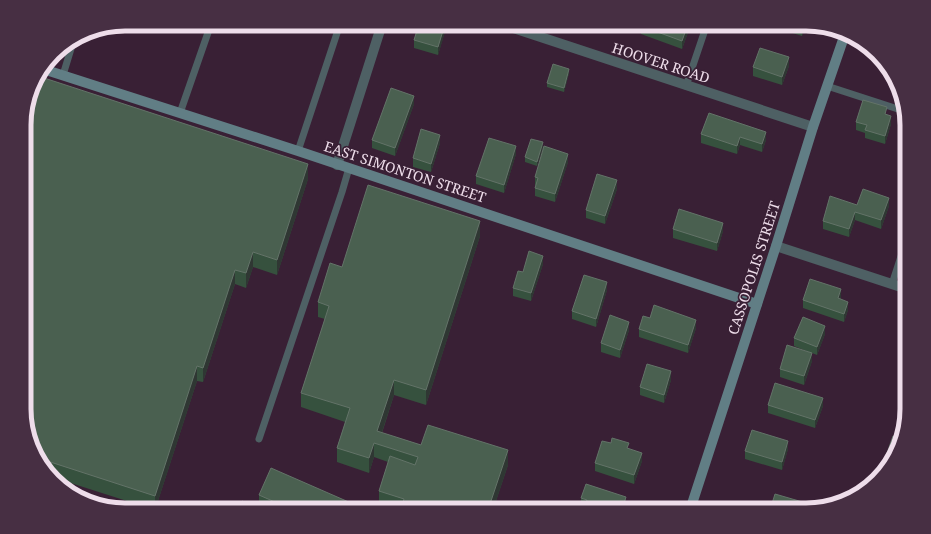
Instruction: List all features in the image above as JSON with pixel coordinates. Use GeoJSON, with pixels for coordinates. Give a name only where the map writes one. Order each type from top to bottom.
{"type":"FeatureCollection","features":[{"type":"Feature","properties":{"kind":"street"},"geometry":{"type":"LineString","coordinates":[[337,165],[380,31]]}},
{"type":"Feature","properties":{"kind":"street","name":"HOOVER ROAD"},"geometry":{"type":"LineString","coordinates":[[522,31],[814,127]]}},
{"type":"Feature","properties":{"kind":"street","name":"CASSOPOLIS STREET"},"geometry":{"type":"LineString","coordinates":[[692,503],[843,39]]}},
{"type":"Feature","properties":{"kind":"street","name":"EAST SIMONTON STREET"},"geometry":{"type":"LineString","coordinates":[[49,71],[298,151],[757,304]]}},
{"type":"Feature","properties":{"kind":"street"},"geometry":{"type":"LineString","coordinates":[[776,246],[900,287]]}},
{"type":"Feature","properties":{"kind":"lane"},"geometry":{"type":"LineString","coordinates":[[180,113],[209,31]]}},
{"type":"Feature","properties":{"kind":"lane"},"geometry":{"type":"LineString","coordinates":[[298,151],[338,31]]}},
{"type":"Feature","properties":{"kind":"lane"},"geometry":{"type":"LineString","coordinates":[[686,86],[705,31]]}},
{"type":"Feature","properties":{"kind":"lane"},"geometry":{"type":"LineString","coordinates":[[62,75],[71,49]]}},
{"type":"Feature","properties":{"kind":"lane"},"geometry":{"type":"LineString","coordinates":[[827,86],[898,109]]}},
{"type":"Feature","properties":{"kind":"lane"},"geometry":{"type":"LineString","coordinates":[[259,440],[349,168]]}},
{"type":"Feature","properties":{"kind":"lane"},"geometry":{"type":"LineString","coordinates":[[892,284],[900,259]]}},
{"type":"Feature","properties":{"kind":"building"},"geometry":{"type":"Polygon","coordinates":[[[417,31],[443,31],[438,47],[414,40],[417,31]]]}},
{"type":"Feature","properties":{"kind":"building"},"geometry":{"type":"Polygon","coordinates":[[[655,31],[686,31],[682,41],[655,31]]]}},
{"type":"Feature","properties":{"kind":"building"},"geometry":{"type":"Polygon","coordinates":[[[760,48],[789,57],[782,77],[753,67],[760,48]]]}},
{"type":"Feature","properties":{"kind":"building"},"geometry":{"type":"Polygon","coordinates":[[[553,64],[569,69],[564,88],[547,83],[553,64]]]}},
{"type":"Feature","properties":{"kind":"building"},"geometry":{"type":"Polygon","coordinates":[[[44,78],[308,164],[277,260],[253,252],[246,273],[235,270],[203,368],[197,366],[155,496],[47,461],[36,439],[31,409],[31,125],[36,95],[44,78]]]}},
{"type":"Feature","properties":{"kind":"building"},"geometry":{"type":"Polygon","coordinates":[[[391,88],[414,96],[395,148],[372,140],[391,88]]]}},
{"type":"Feature","properties":{"kind":"building"},"geometry":{"type":"Polygon","coordinates":[[[863,100],[887,107],[885,114],[891,116],[885,136],[865,130],[867,125],[856,122],[863,100]]]}},
{"type":"Feature","properties":{"kind":"building"},"geometry":{"type":"Polygon","coordinates":[[[709,113],[766,132],[762,144],[740,137],[737,146],[701,134],[709,113]]]}},
{"type":"Feature","properties":{"kind":"building"},"geometry":{"type":"Polygon","coordinates":[[[421,129],[440,135],[431,164],[413,158],[421,129]]]}},
{"type":"Feature","properties":{"kind":"building"},"geometry":{"type":"Polygon","coordinates":[[[489,138],[516,146],[504,185],[476,176],[489,138]]]}},
{"type":"Feature","properties":{"kind":"building"},"geometry":{"type":"Polygon","coordinates":[[[531,139],[543,142],[537,162],[525,157],[531,139]]]}},
{"type":"Feature","properties":{"kind":"building"},"geometry":{"type":"Polygon","coordinates":[[[544,146],[568,154],[555,194],[535,188],[538,178],[535,177],[544,146]]]}},
{"type":"Feature","properties":{"kind":"building"},"geometry":{"type":"Polygon","coordinates":[[[597,174],[617,180],[605,216],[586,210],[597,174]]]}},
{"type":"Feature","properties":{"kind":"building"},"geometry":{"type":"Polygon","coordinates":[[[368,185],[480,221],[426,390],[394,380],[377,431],[421,445],[428,425],[508,450],[490,503],[403,503],[404,499],[379,491],[390,456],[415,465],[418,457],[374,443],[369,458],[337,448],[350,408],[301,393],[329,306],[318,302],[330,263],[342,267],[368,185]]]}},
{"type":"Feature","properties":{"kind":"building"},"geometry":{"type":"Polygon","coordinates":[[[863,189],[889,198],[881,220],[855,212],[849,229],[823,221],[830,196],[857,205],[863,189]]]}},
{"type":"Feature","properties":{"kind":"building"},"geometry":{"type":"Polygon","coordinates":[[[679,209],[723,223],[717,243],[673,229],[679,209]]]}},
{"type":"Feature","properties":{"kind":"building"},"geometry":{"type":"Polygon","coordinates":[[[529,251],[543,256],[531,293],[513,288],[518,271],[523,272],[529,251]]]}},
{"type":"Feature","properties":{"kind":"building"},"geometry":{"type":"Polygon","coordinates":[[[584,275],[607,282],[596,319],[572,311],[584,275]]]}},
{"type":"Feature","properties":{"kind":"building"},"geometry":{"type":"Polygon","coordinates":[[[810,279],[841,289],[838,298],[848,302],[844,314],[803,300],[810,279]]]}},
{"type":"Feature","properties":{"kind":"building"},"geometry":{"type":"Polygon","coordinates":[[[654,305],[696,320],[688,345],[639,329],[643,316],[650,318],[654,305]]]}},
{"type":"Feature","properties":{"kind":"building"},"geometry":{"type":"Polygon","coordinates":[[[610,315],[629,322],[620,350],[601,343],[610,315]]]}},
{"type":"Feature","properties":{"kind":"building"},"geometry":{"type":"Polygon","coordinates":[[[803,317],[825,326],[817,347],[794,338],[803,317]]]}},
{"type":"Feature","properties":{"kind":"building"},"geometry":{"type":"Polygon","coordinates":[[[787,345],[812,353],[804,376],[780,369],[787,345]]]}},
{"type":"Feature","properties":{"kind":"building"},"geometry":{"type":"Polygon","coordinates":[[[647,364],[671,371],[664,395],[640,387],[647,364]]]}},
{"type":"Feature","properties":{"kind":"building"},"geometry":{"type":"Polygon","coordinates":[[[775,383],[823,398],[815,420],[768,405],[775,383]]]}},
{"type":"Feature","properties":{"kind":"building"},"geometry":{"type":"Polygon","coordinates":[[[752,430],[788,441],[782,462],[745,451],[752,430]]]}},
{"type":"Feature","properties":{"kind":"building"},"geometry":{"type":"Polygon","coordinates":[[[893,436],[896,437],[893,445],[885,459],[893,436]]]}},
{"type":"Feature","properties":{"kind":"building"},"geometry":{"type":"Polygon","coordinates":[[[612,438],[629,443],[627,448],[642,453],[634,475],[595,463],[602,441],[611,443],[612,438]]]}},
{"type":"Feature","properties":{"kind":"building"},"geometry":{"type":"Polygon","coordinates":[[[271,468],[351,503],[277,503],[259,495],[271,468]]]}},
{"type":"Feature","properties":{"kind":"building"},"geometry":{"type":"Polygon","coordinates":[[[586,484],[626,497],[624,503],[586,503],[587,500],[581,498],[586,484]]]}},
{"type":"Feature","properties":{"kind":"building"},"geometry":{"type":"Polygon","coordinates":[[[775,494],[806,503],[772,503],[775,494]]]}}]}
